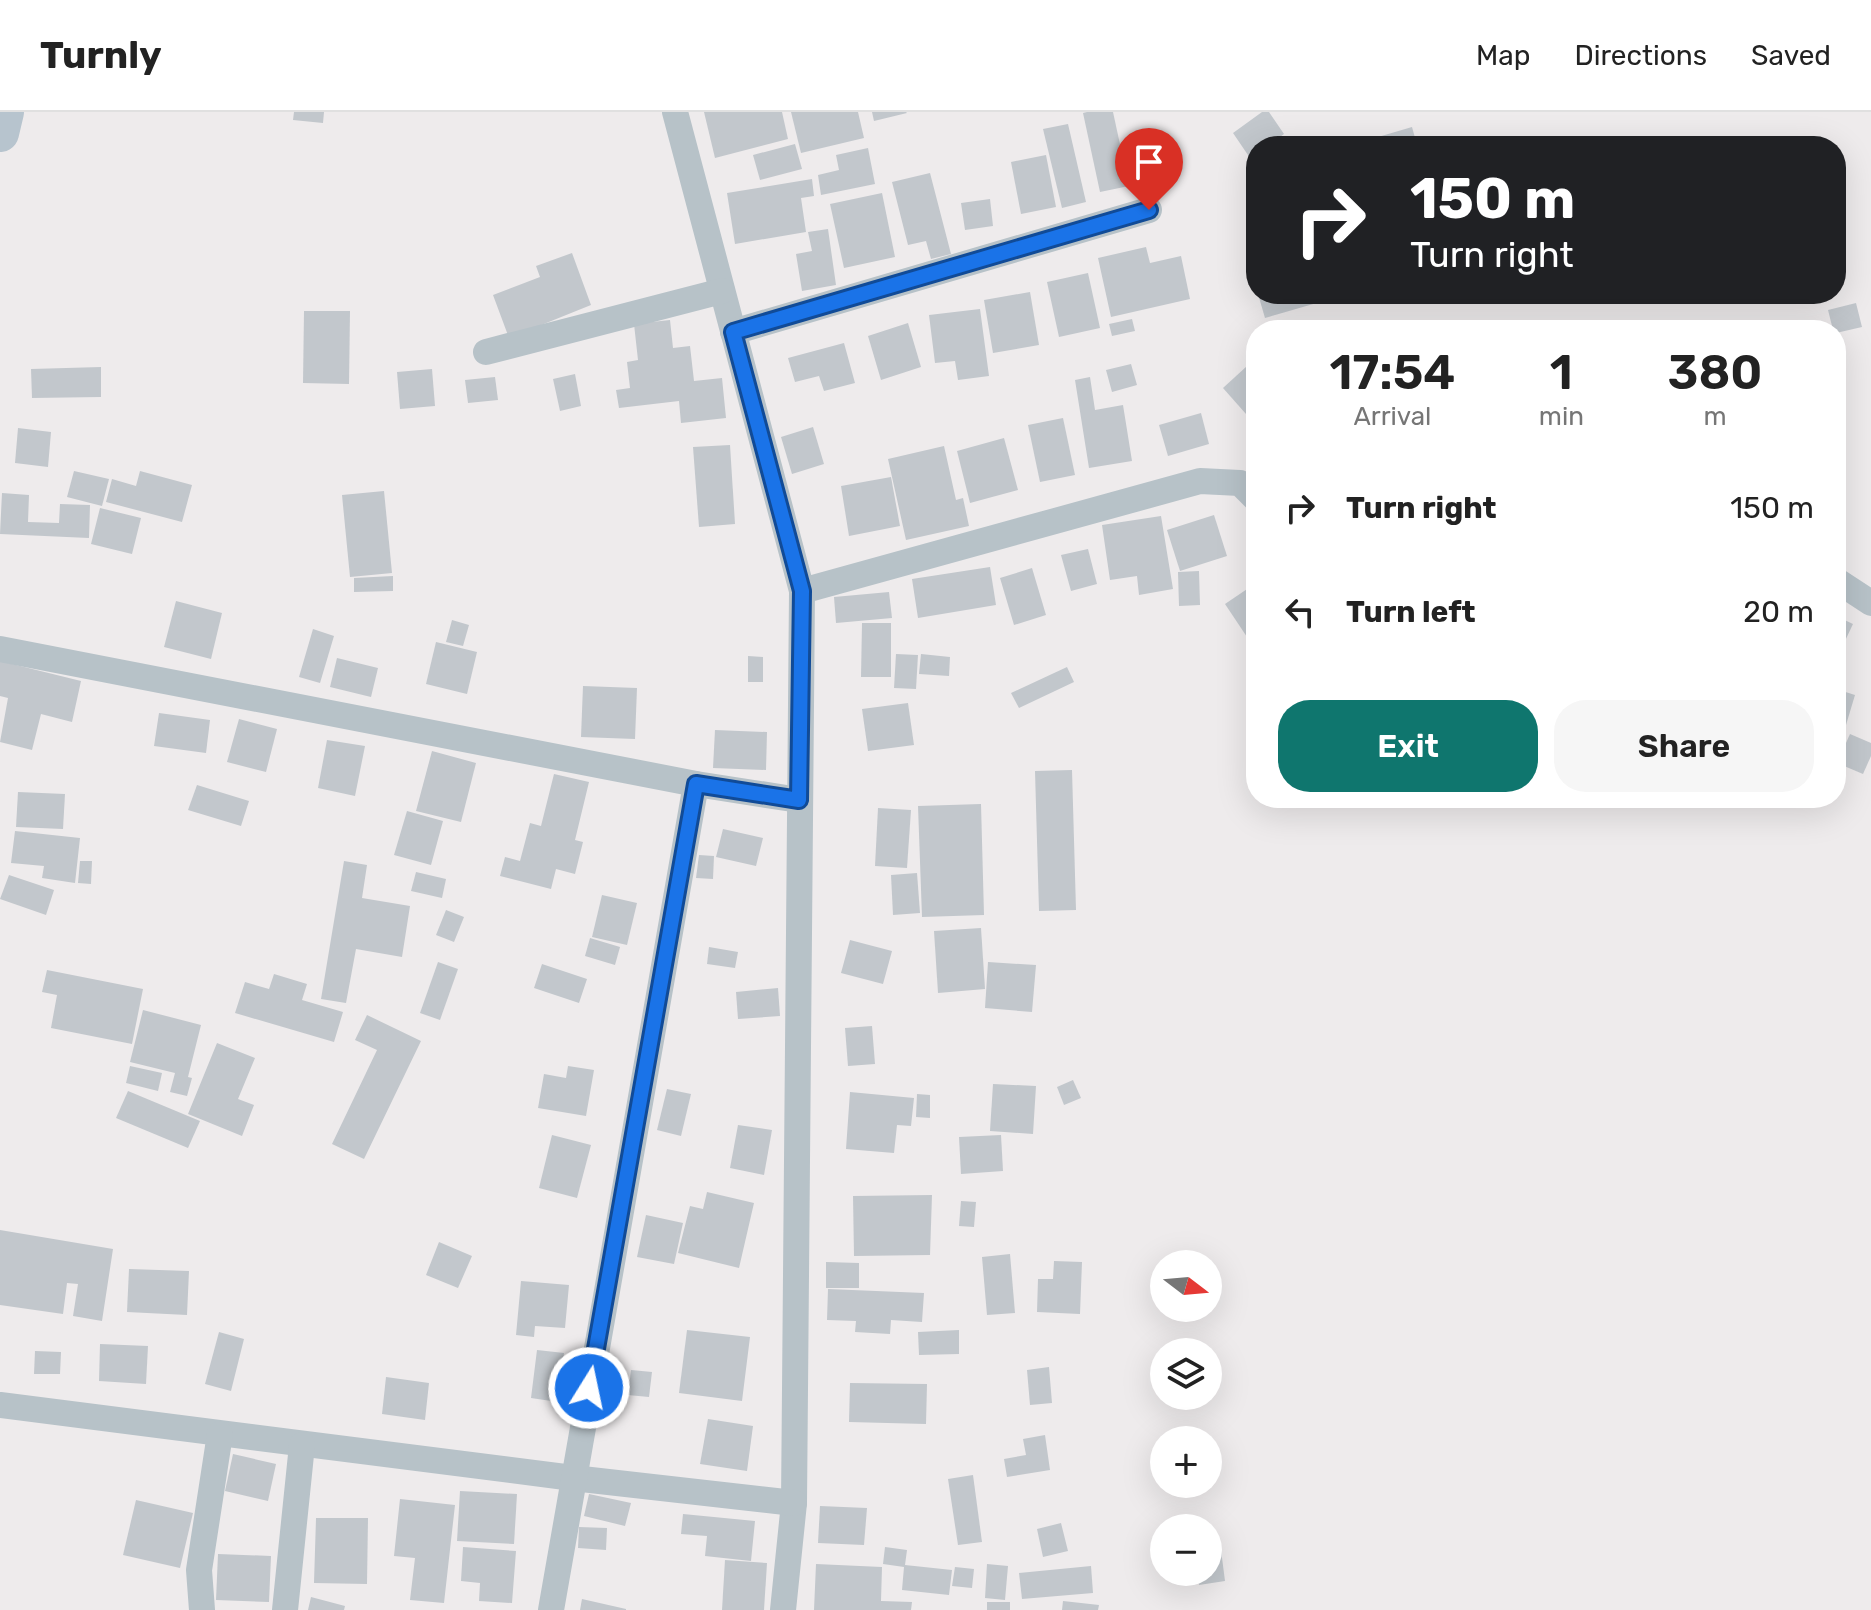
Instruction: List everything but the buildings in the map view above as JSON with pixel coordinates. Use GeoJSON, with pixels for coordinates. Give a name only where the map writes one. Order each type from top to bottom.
{"type":"FeatureCollection","features":[{"type":"Feature","properties":{"kind":"main road"},"geometry":{"type":"LineString","coordinates":[[0,133],[5,112]]}},
{"type":"Feature","properties":{"kind":"street"},"geometry":{"type":"LineString","coordinates":[[675,112],[802,591],[794,1503],[783,1610]]}},
{"type":"Feature","properties":{"kind":"street"},"geometry":{"type":"LineString","coordinates":[[733,332],[1149,210]]}},
{"type":"Feature","properties":{"kind":"street"},"geometry":{"type":"LineString","coordinates":[[486,352],[722,291]]}},
{"type":"Feature","properties":{"kind":"street"},"geometry":{"type":"LineString","coordinates":[[802,591],[1200,481],[1240,483],[1246,489]]}},
{"type":"Feature","properties":{"kind":"street"},"geometry":{"type":"LineString","coordinates":[[1846,587],[1871,603]]}},
{"type":"Feature","properties":{"kind":"street"},"geometry":{"type":"LineString","coordinates":[[0,649],[696,784],[799,800]]}},
{"type":"Feature","properties":{"kind":"street"},"geometry":{"type":"LineString","coordinates":[[551,1610],[696,784]]}},
{"type":"Feature","properties":{"kind":"street"},"geometry":{"type":"LineString","coordinates":[[0,1405],[302,1445],[794,1503]]}},
{"type":"Feature","properties":{"kind":"street"},"geometry":{"type":"LineString","coordinates":[[202,1610],[199,1570],[220,1434]]}},
{"type":"Feature","properties":{"kind":"street"},"geometry":{"type":"LineString","coordinates":[[285,1610],[302,1445]]}},
{"type":"Feature","properties":{"kind":"route"},"geometry":{"type":"LineString","coordinates":[[589,1388],[696,784],[799,800],[802,591],[733,332],[1149,210]]}}]}
